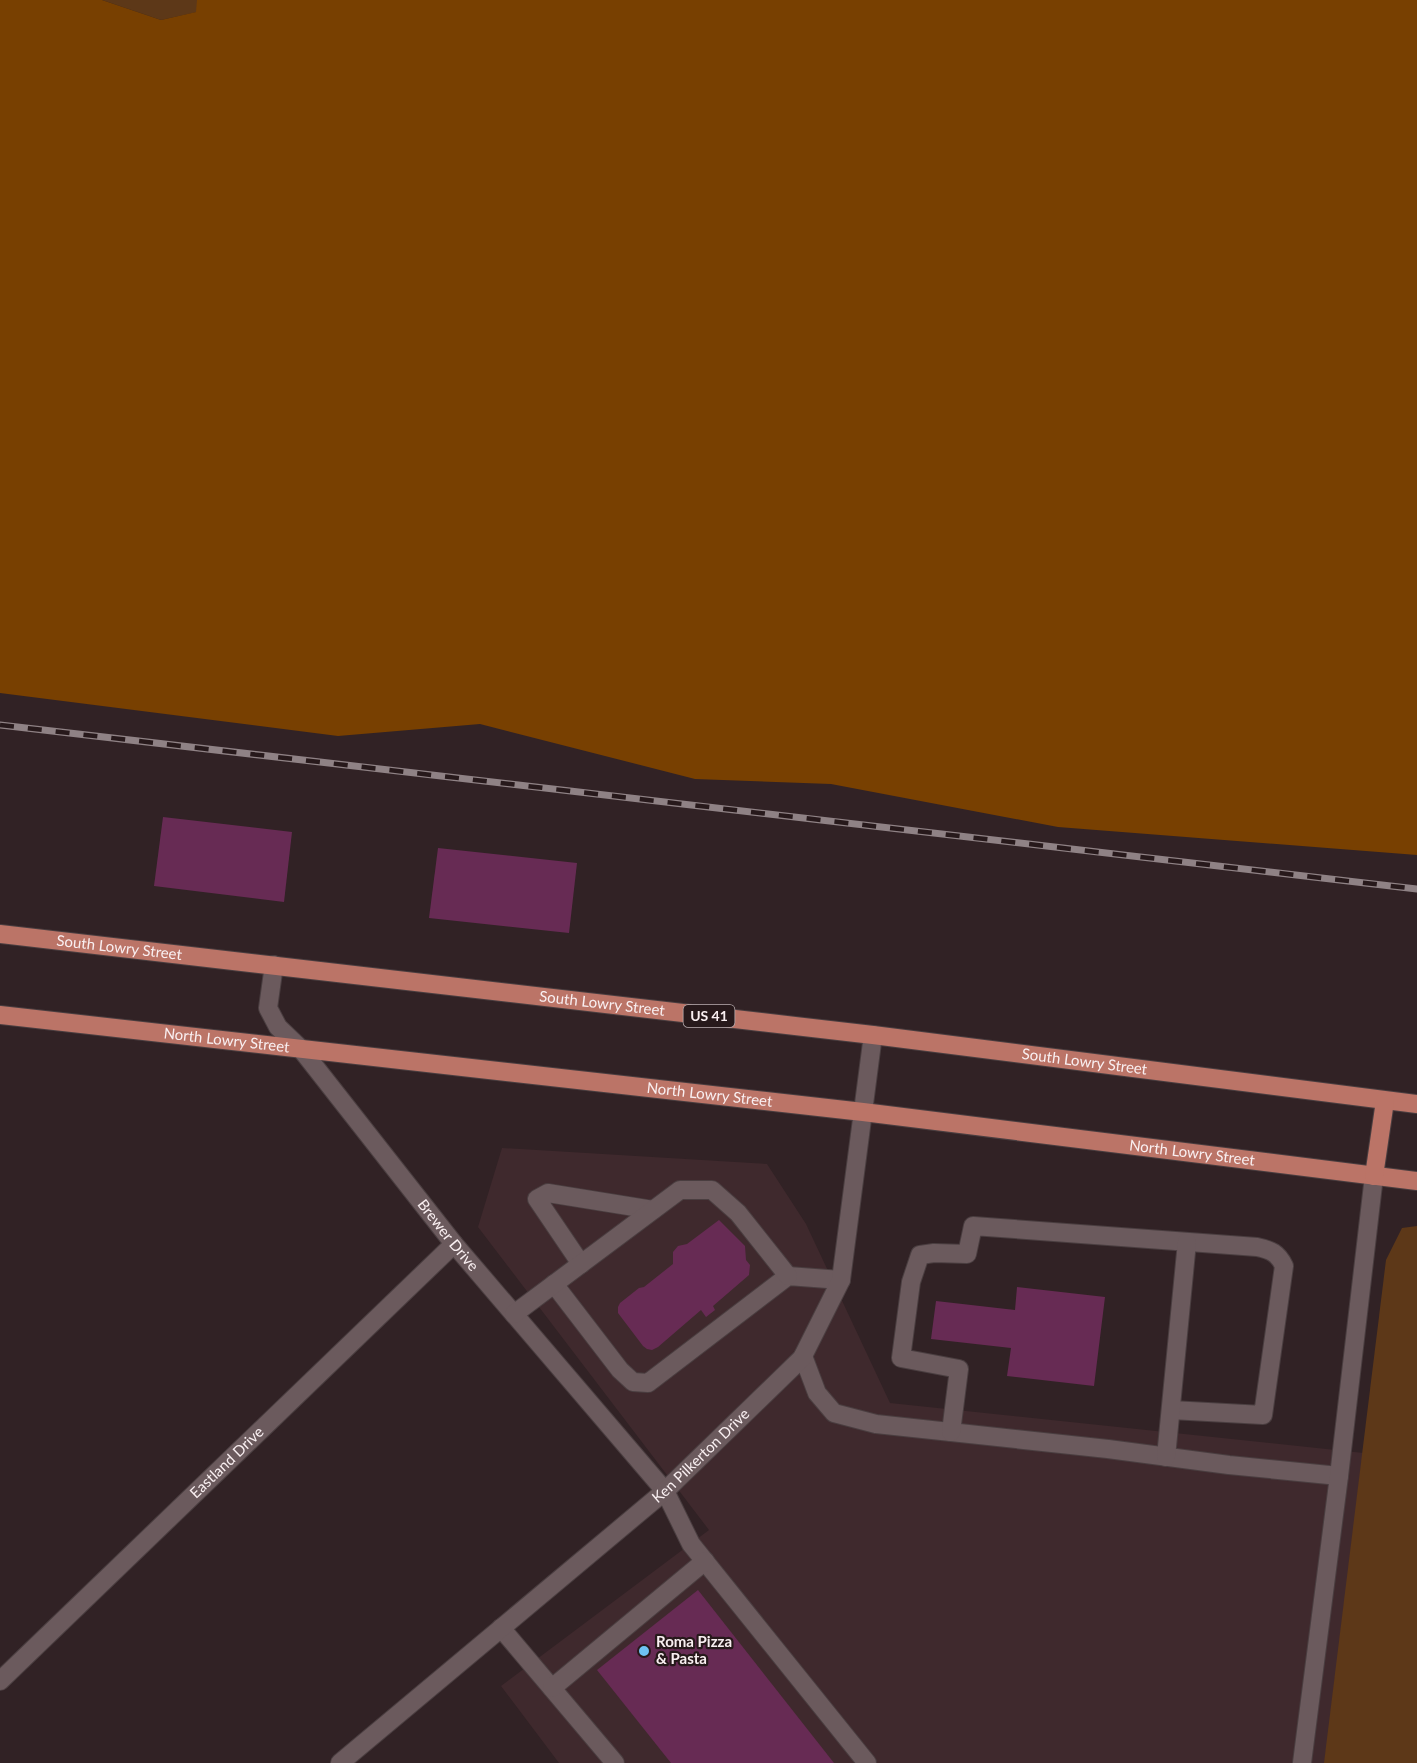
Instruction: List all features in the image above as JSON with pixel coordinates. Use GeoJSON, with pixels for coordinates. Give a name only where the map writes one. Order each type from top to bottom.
{"type":"FeatureCollection","features":[{"type":"Feature","properties":{"kind":"main road","name":"South Lowry Street"},"geometry":{"type":"LineString","coordinates":[[0,934],[873,1035],[1417,1104]]}},
{"type":"Feature","properties":{"kind":"main road","name":"North Lowry Street"},"geometry":{"type":"LineString","coordinates":[[0,1015],[863,1112],[1417,1181]]}},
{"type":"Feature","properties":{"kind":"main road"},"geometry":{"type":"LineString","coordinates":[[1374,1176],[1385,1101]]}},
{"type":"Feature","properties":{"kind":"street","name":"Brewer Drive"},"geometry":{"type":"LineString","coordinates":[[274,965],[268,1008],[278,1027],[301,1049],[454,1244],[665,1491],[691,1544],[867,1763]]}},
{"type":"Feature","properties":{"kind":"street","name":"Ken Pilkerton Drive"},"geometry":{"type":"LineString","coordinates":[[340,1763],[665,1491],[803,1356],[841,1280],[873,1035]]}},
{"type":"Feature","properties":{"kind":"street"},"geometry":{"type":"LineString","coordinates":[[1302,1763],[1374,1176]]}},
{"type":"Feature","properties":{"kind":"street"},"geometry":{"type":"LineString","coordinates":[[514,1314],[680,1190],[712,1190],[738,1213],[788,1276]]}},
{"type":"Feature","properties":{"kind":"street"},"geometry":{"type":"LineString","coordinates":[[581,1264],[537,1199],[548,1193],[653,1210]]}},
{"type":"Feature","properties":{"kind":"street"},"geometry":{"type":"LineString","coordinates":[[951,1432],[959,1368],[901,1358],[911,1282],[920,1255],[967,1254],[973,1226],[1187,1242],[1268,1250],[1279,1255],[1284,1266],[1263,1415],[1171,1410]]}},
{"type":"Feature","properties":{"kind":"street"},"geometry":{"type":"LineString","coordinates":[[1166,1457],[1187,1242]]}},
{"type":"Feature","properties":{"kind":"street","name":"Eastland Drive"},"geometry":{"type":"LineString","coordinates":[[0,1680],[454,1244]]}},
{"type":"Feature","properties":{"kind":"street"},"geometry":{"type":"LineString","coordinates":[[554,1284],[620,1370],[633,1382],[648,1383],[788,1276],[841,1280]]}},
{"type":"Feature","properties":{"kind":"street"},"geometry":{"type":"LineString","coordinates":[[803,1356],[817,1393],[834,1413],[876,1424],[1339,1476]]}},
{"type":"Feature","properties":{"kind":"street"},"geometry":{"type":"LineString","coordinates":[[552,1688],[705,1562]]}},
{"type":"Feature","properties":{"kind":"street"},"geometry":{"type":"LineString","coordinates":[[501,1628],[615,1763]]}},
{"type":"Feature","properties":{"kind":"shaded area"},"geometry":{"type":"Polygon","coordinates":[[[0,0],[102,0],[161,20],[196,12],[197,0],[1417,0],[1417,855],[1058,827],[831,784],[695,779],[480,724],[338,736],[0,693],[0,0]]]}},
{"type":"Feature","properties":{"kind":"shaded area"},"geometry":{"type":"Polygon","coordinates":[[[102,0],[197,0],[197,12],[161,20],[102,0]]]}},
{"type":"Feature","properties":{"kind":"shaded area"},"geometry":{"type":"Polygon","coordinates":[[[502,1148],[767,1164],[806,1224],[890,1403],[1373,1454],[1329,1763],[559,1763],[501,1686],[709,1530],[478,1227],[502,1148]]]}},
{"type":"Feature","properties":{"kind":"shaded area"},"geometry":{"type":"Polygon","coordinates":[[[1417,1226],[1417,1763],[1324,1763],[1386,1260],[1402,1228],[1417,1226]]]}},
{"type":"Feature","properties":{"kind":"building"},"geometry":{"type":"Polygon","coordinates":[[[163,817],[292,832],[284,902],[154,886],[163,817]]]}},
{"type":"Feature","properties":{"kind":"building"},"geometry":{"type":"Polygon","coordinates":[[[438,848],[577,863],[569,933],[429,918],[438,848]]]}},
{"type":"Feature","properties":{"kind":"building"},"geometry":{"type":"Polygon","coordinates":[[[719,1220],[745,1246],[746,1260],[750,1265],[749,1275],[713,1306],[715,1310],[706,1317],[701,1310],[658,1347],[652,1350],[647,1349],[618,1313],[620,1303],[673,1264],[673,1252],[678,1246],[687,1244],[719,1220]]]}},
{"type":"Feature","properties":{"kind":"building"},"geometry":{"type":"Polygon","coordinates":[[[1017,1287],[1105,1297],[1094,1386],[1007,1376],[1011,1348],[931,1339],[936,1301],[1015,1310],[1017,1287]]]}},
{"type":"Feature","properties":{"kind":"building"},"geometry":{"type":"Polygon","coordinates":[[[698,1590],[834,1763],[671,1763],[597,1670],[698,1590]]]}},
{"type":"Feature","properties":{"kind":"railway"},"geometry":{"type":"LineString","coordinates":[[0,725],[1417,889]]}},
{"type":"Feature","properties":{"kind":"place","name":"Roma Pizza & Pasta"},"geometry":{"type":"Point","coordinates":[644,1651]}}]}
